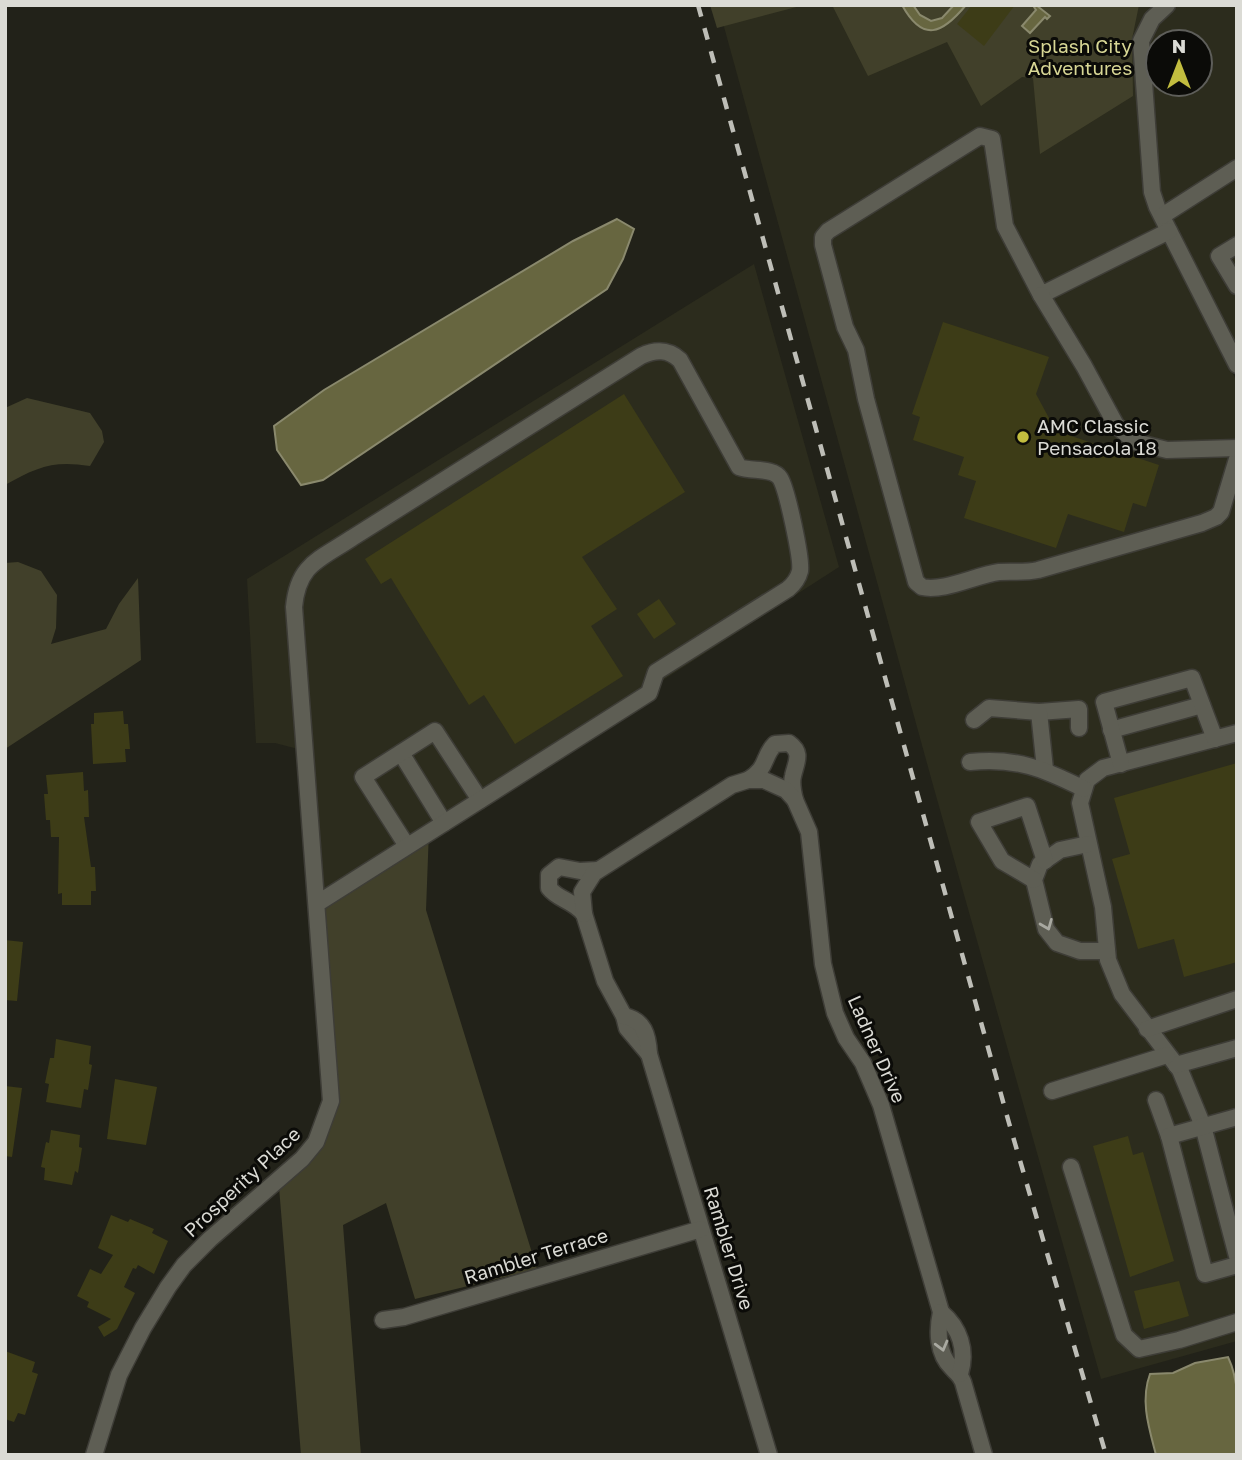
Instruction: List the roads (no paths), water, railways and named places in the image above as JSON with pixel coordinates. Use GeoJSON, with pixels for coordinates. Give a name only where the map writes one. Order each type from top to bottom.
{"type":"FeatureCollection","features":[{"type":"Feature","properties":{"kind":"street"},"geometry":{"type":"LineString","coordinates":[[1167,5],[1151,11],[1141,41],[1151,182],[1166,223],[1237,365]]}},
{"type":"Feature","properties":{"kind":"street"},"geometry":{"type":"LineString","coordinates":[[1237,448],[1167,450],[1135,442],[1116,425],[1004,226],[994,145],[988,136],[974,137],[828,231],[823,237],[822,245],[845,327],[856,350],[866,399],[916,582],[922,587],[937,587],[996,573],[1025,573],[1202,523],[1221,512],[1237,459]]}},
{"type":"Feature","properties":{"kind":"street"},"geometry":{"type":"LineString","coordinates":[[1041,295],[1166,223],[1237,168]]}},
{"type":"Feature","properties":{"kind":"street"},"geometry":{"type":"LineString","coordinates":[[1237,245],[1219,256],[1237,286]]}},
{"type":"Feature","properties":{"kind":"street","name":"Prosperity Place"},"geometry":{"type":"LineString","coordinates":[[94,1455],[119,1375],[144,1328],[184,1265],[243,1208],[302,1159],[316,1142],[331,1101],[294,607],[299,579],[307,569],[449,476],[630,363],[651,352],[666,351],[680,360],[739,467],[749,471],[773,472],[780,478],[797,544],[800,569],[796,582],[656,671],[649,693],[480,800]]}},
{"type":"Feature","properties":{"kind":"street"},"geometry":{"type":"LineString","coordinates":[[1121,764],[1104,702],[1192,678],[1215,739]]}},
{"type":"Feature","properties":{"kind":"street"},"geometry":{"type":"LineString","coordinates":[[1111,730],[1202,705]]}},
{"type":"Feature","properties":{"kind":"street"},"geometry":{"type":"LineString","coordinates":[[974,720],[989,708],[1039,712],[1079,709],[1079,728]]}},
{"type":"Feature","properties":{"kind":"street"},"geometry":{"type":"LineString","coordinates":[[1039,712],[1045,769]]}},
{"type":"Feature","properties":{"kind":"street"},"geometry":{"type":"LineString","coordinates":[[318,903],[480,800],[435,731],[363,777],[407,846]]}},
{"type":"Feature","properties":{"kind":"street"},"geometry":{"type":"LineString","coordinates":[[1237,733],[1103,768],[1087,779],[1080,803],[1103,907],[1108,960],[1122,994],[1172,1060],[1203,1126],[1237,1256]]}},
{"type":"Feature","properties":{"kind":"street","name":"Ladner Drive"},"geometry":{"type":"LineString","coordinates":[[598,870],[724,790],[760,773],[770,749],[775,744],[782,741],[794,746],[798,758],[793,777],[795,800],[810,832],[823,964],[835,1013],[846,1038],[863,1063],[881,1105],[941,1312],[939,1340],[945,1360],[960,1374],[984,1455]]}},
{"type":"Feature","properties":{"kind":"street"},"geometry":{"type":"LineString","coordinates":[[401,753],[444,822]]}},
{"type":"Feature","properties":{"kind":"street"},"geometry":{"type":"LineString","coordinates":[[970,762],[993,760],[1045,769],[1084,789]]}},
{"type":"Feature","properties":{"kind":"street"},"geometry":{"type":"LineString","coordinates":[[748,780],[775,783],[795,800]]}},
{"type":"Feature","properties":{"kind":"street"},"geometry":{"type":"LineString","coordinates":[[1034,880],[1002,861],[979,822],[1027,806],[1045,861]]}},
{"type":"Feature","properties":{"kind":"street"},"geometry":{"type":"LineString","coordinates":[[1088,844],[1060,850],[1040,864],[1034,880],[1046,929],[1057,943],[1080,951],[1107,951]]}},
{"type":"Feature","properties":{"kind":"street"},"geometry":{"type":"LineString","coordinates":[[584,914],[570,901],[553,894],[549,888],[549,875],[559,867],[580,871],[598,870]]}},
{"type":"Feature","properties":{"kind":"street","name":"Rambler Drive"},"geometry":{"type":"LineString","coordinates":[[598,870],[590,877],[582,892],[584,914],[605,981],[624,1016],[627,1028],[649,1054],[769,1455]]}},
{"type":"Feature","properties":{"kind":"street"},"geometry":{"type":"LineString","coordinates":[[1147,1028],[1237,999]]}},
{"type":"Feature","properties":{"kind":"street"},"geometry":{"type":"LineString","coordinates":[[1052,1091],[1172,1060],[1237,1048]]}},
{"type":"Feature","properties":{"kind":"street"},"geometry":{"type":"LineString","coordinates":[[1156,1100],[1169,1136],[1205,1274],[1237,1265]]}},
{"type":"Feature","properties":{"kind":"street"},"geometry":{"type":"LineString","coordinates":[[1169,1136],[1237,1116]]}},
{"type":"Feature","properties":{"kind":"street"},"geometry":{"type":"LineString","coordinates":[[1071,1167],[1124,1335],[1134,1345],[1139,1349],[1237,1322]]}},
{"type":"Feature","properties":{"kind":"street","name":"Rambler Terrace"},"geometry":{"type":"LineString","coordinates":[[383,1320],[404,1317],[701,1229]]}},
{"type":"Feature","properties":{"kind":"railway"},"geometry":{"type":"LineString","coordinates":[[698,5],[1009,1123],[1106,1455]]}},
{"type":"Feature","properties":{"kind":"place","name":"AMC Classic Pensacola 18"},"geometry":{"type":"Point","coordinates":[1023,437]}},
{"type":"Feature","properties":{"kind":"park label","name":"Splash City Adventures"},"geometry":{"type":"Point","coordinates":[1080,57]}}]}
